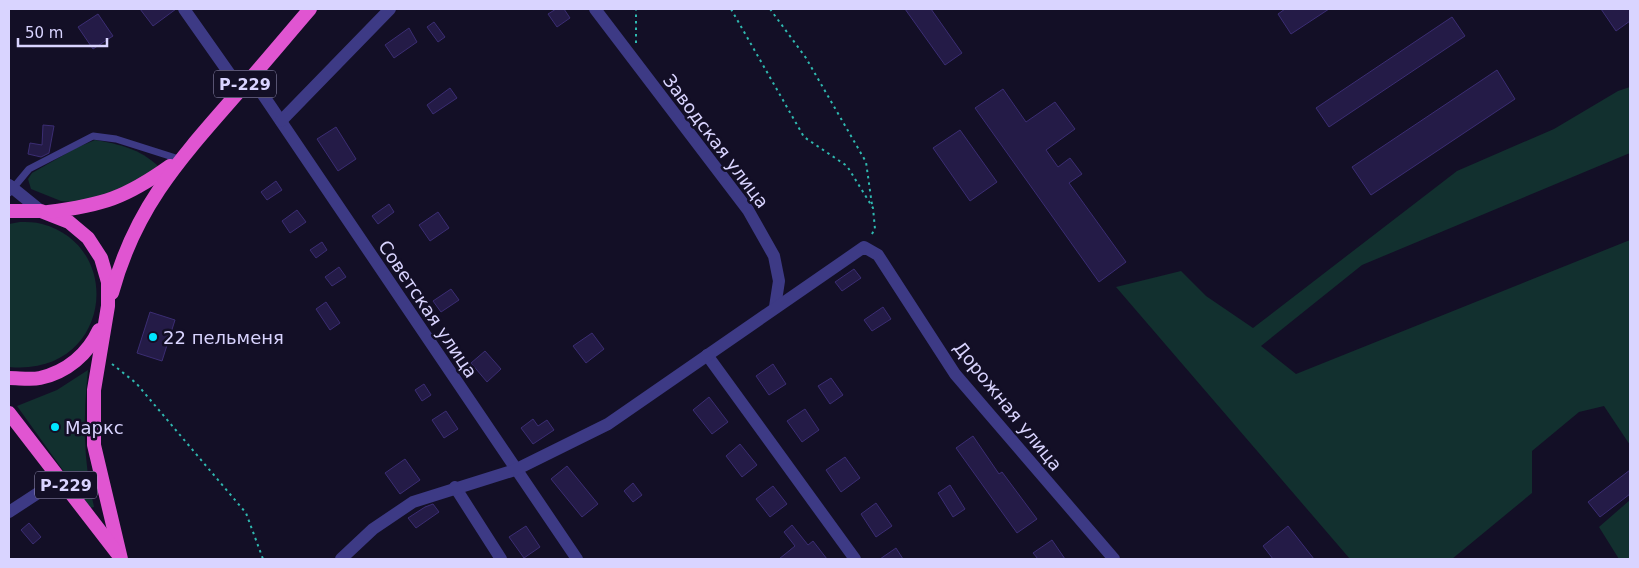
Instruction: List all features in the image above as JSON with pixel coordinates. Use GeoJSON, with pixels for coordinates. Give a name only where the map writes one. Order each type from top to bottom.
{"type":"FeatureCollection","features":[{"type":"Feature","properties":{"kind":"highway","name":"Р-229"},"geometry":{"type":"LineString","coordinates":[[122,559],[94,445],[94,390],[107,311],[120,264],[137,227],[179,159],[310,9]]}},
{"type":"Feature","properties":{"kind":"highway","name":"Р-229"},"geometry":{"type":"LineString","coordinates":[[9,211],[16,209],[44,211],[89,206],[116,199],[146,183],[179,159]]}},
{"type":"Feature","properties":{"kind":"highway","name":"Р-229"},"geometry":{"type":"LineString","coordinates":[[9,378],[39,378],[69,367],[92,345],[107,311],[108,282],[101,258],[88,238],[69,222],[44,211]]}},
{"type":"Feature","properties":{"kind":"highway","name":"Р-229"},"geometry":{"type":"LineString","coordinates":[[9,413],[122,559]]}},
{"type":"Feature","properties":{"kind":"street"},"geometry":{"type":"LineString","coordinates":[[184,9],[241,90]]}},
{"type":"Feature","properties":{"kind":"street"},"geometry":{"type":"LineString","coordinates":[[281,121],[390,9]]}},
{"type":"Feature","properties":{"kind":"street","name":"Заводская улица"},"geometry":{"type":"LineString","coordinates":[[595,9],[748,210],[774,256],[779,281],[775,307]]}},
{"type":"Feature","properties":{"kind":"street","name":"Советская улица"},"geometry":{"type":"LineString","coordinates":[[251,77],[577,559]]}},
{"type":"Feature","properties":{"kind":"street"},"geometry":{"type":"LineString","coordinates":[[10,189],[44,211]]}},
{"type":"Feature","properties":{"kind":"street"},"geometry":{"type":"LineString","coordinates":[[341,559],[373,530],[413,502],[455,487],[515,470],[608,424],[864,247]]}},
{"type":"Feature","properties":{"kind":"street","name":"Дорожная улица"},"geometry":{"type":"LineString","coordinates":[[864,247],[878,255],[955,374],[1114,559]]}},
{"type":"Feature","properties":{"kind":"street"},"geometry":{"type":"LineString","coordinates":[[707,355],[856,559]]}},
{"type":"Feature","properties":{"kind":"street"},"geometry":{"type":"LineString","coordinates":[[9,512],[61,478]]}},
{"type":"Feature","properties":{"kind":"street"},"geometry":{"type":"LineString","coordinates":[[455,487],[501,559]]}},
{"type":"Feature","properties":{"kind":"lane"},"geometry":{"type":"LineString","coordinates":[[10,189],[29,169],[93,136],[116,139],[179,159]]}},
{"type":"Feature","properties":{"kind":"path"},"geometry":{"type":"LineString","coordinates":[[636,9],[636,63]]}},
{"type":"Feature","properties":{"kind":"path"},"geometry":{"type":"LineString","coordinates":[[731,9],[804,137],[846,166],[873,208]]}},
{"type":"Feature","properties":{"kind":"path"},"geometry":{"type":"LineString","coordinates":[[770,9],[806,58],[866,162],[875,229],[864,247]]}},
{"type":"Feature","properties":{"kind":"path"},"geometry":{"type":"LineString","coordinates":[[100,354],[136,383],[246,513],[263,559]]}},
{"type":"Feature","properties":{"kind":"green space"},"geometry":{"type":"Polygon","coordinates":[[[1630,87],[1630,153],[1362,265],[1261,346],[1296,374],[1630,240],[1630,445],[1604,406],[1579,412],[1532,451],[1532,493],[1452,559],[1350,559],[1116,287],[1181,271],[1206,296],[1253,328],[1457,171],[1554,129],[1618,91],[1630,87]]]}},
{"type":"Feature","properties":{"kind":"green space"},"geometry":{"type":"Polygon","coordinates":[[[95,140],[129,148],[144,155],[158,166],[138,181],[84,203],[61,201],[31,189],[28,179],[32,173],[76,148],[95,140]]]}},
{"type":"Feature","properties":{"kind":"green space"},"geometry":{"type":"Polygon","coordinates":[[[20,222],[42,224],[69,237],[87,257],[96,282],[95,308],[86,332],[69,352],[43,365],[9,367],[9,224],[20,222]]]}},
{"type":"Feature","properties":{"kind":"green space"},"geometry":{"type":"Polygon","coordinates":[[[88,370],[85,439],[90,490],[94,507],[90,508],[17,406],[57,390],[88,370]]]}},
{"type":"Feature","properties":{"kind":"green space"},"geometry":{"type":"Polygon","coordinates":[[[1630,500],[1630,559],[1619,559],[1599,527],[1630,500]]]}},
{"type":"Feature","properties":{"kind":"building"},"geometry":{"type":"Polygon","coordinates":[[[140,9],[176,9],[153,26],[140,9]]]}},
{"type":"Feature","properties":{"kind":"building"},"geometry":{"type":"Polygon","coordinates":[[[556,9],[564,9],[570,18],[557,27],[548,14],[556,9]]]}},
{"type":"Feature","properties":{"kind":"building"},"geometry":{"type":"Polygon","coordinates":[[[905,9],[931,9],[962,53],[945,65],[905,9]]]}},
{"type":"Feature","properties":{"kind":"building"},"geometry":{"type":"Polygon","coordinates":[[[1285,9],[1329,9],[1291,34],[1278,14],[1285,9]]]}},
{"type":"Feature","properties":{"kind":"building"},"geometry":{"type":"Polygon","coordinates":[[[1601,9],[1630,9],[1630,21],[1616,31],[1601,9]]]}},
{"type":"Feature","properties":{"kind":"building"},"geometry":{"type":"Polygon","coordinates":[[[98,14],[113,36],[93,49],[78,27],[98,14]]]}},
{"type":"Feature","properties":{"kind":"building"},"geometry":{"type":"Polygon","coordinates":[[[1452,17],[1465,36],[1329,127],[1316,108],[1452,17]]]}},
{"type":"Feature","properties":{"kind":"building"},"geometry":{"type":"Polygon","coordinates":[[[434,22],[445,37],[438,42],[427,27],[434,22]]]}},
{"type":"Feature","properties":{"kind":"building"},"geometry":{"type":"Polygon","coordinates":[[[409,28],[417,42],[394,58],[385,45],[409,28]]]}},
{"type":"Feature","properties":{"kind":"building"},"geometry":{"type":"Polygon","coordinates":[[[1497,70],[1515,99],[1371,195],[1352,167],[1497,70]]]}},
{"type":"Feature","properties":{"kind":"building"},"geometry":{"type":"Polygon","coordinates":[[[450,88],[457,98],[433,114],[427,105],[450,88]]]}},
{"type":"Feature","properties":{"kind":"building"},"geometry":{"type":"Polygon","coordinates":[[[1003,89],[1026,122],[1055,102],[1075,129],[1046,150],[1058,167],[1070,158],[1082,174],[1069,183],[1126,262],[1099,282],[975,108],[1003,89]]]}},
{"type":"Feature","properties":{"kind":"building"},"geometry":{"type":"Polygon","coordinates":[[[43,125],[54,126],[49,153],[41,157],[28,154],[30,143],[42,145],[43,125]]]}},
{"type":"Feature","properties":{"kind":"building"},"geometry":{"type":"Polygon","coordinates":[[[336,127],[356,159],[338,171],[317,139],[336,127]]]}},
{"type":"Feature","properties":{"kind":"building"},"geometry":{"type":"Polygon","coordinates":[[[960,130],[997,182],[970,201],[933,148],[960,130]]]}},
{"type":"Feature","properties":{"kind":"building"},"geometry":{"type":"Polygon","coordinates":[[[276,181],[282,190],[267,200],[261,192],[276,181]]]}},
{"type":"Feature","properties":{"kind":"building"},"geometry":{"type":"Polygon","coordinates":[[[389,204],[394,212],[378,224],[372,216],[389,204]]]}},
{"type":"Feature","properties":{"kind":"building"},"geometry":{"type":"Polygon","coordinates":[[[297,210],[306,222],[290,233],[282,221],[297,210]]]}},
{"type":"Feature","properties":{"kind":"building"},"geometry":{"type":"Polygon","coordinates":[[[438,212],[449,228],[430,241],[419,225],[438,212]]]}},
{"type":"Feature","properties":{"kind":"building"},"geometry":{"type":"Polygon","coordinates":[[[322,242],[327,250],[316,258],[310,250],[322,242]]]}},
{"type":"Feature","properties":{"kind":"building"},"geometry":{"type":"Polygon","coordinates":[[[339,267],[346,277],[332,286],[325,277],[339,267]]]}},
{"type":"Feature","properties":{"kind":"building"},"geometry":{"type":"Polygon","coordinates":[[[854,269],[861,278],[842,291],[835,282],[854,269]]]}},
{"type":"Feature","properties":{"kind":"building"},"geometry":{"type":"Polygon","coordinates":[[[451,289],[459,300],[441,312],[433,301],[451,289]]]}},
{"type":"Feature","properties":{"kind":"building"},"geometry":{"type":"Polygon","coordinates":[[[326,302],[340,323],[330,330],[316,309],[326,302]]]}},
{"type":"Feature","properties":{"kind":"building"},"geometry":{"type":"Polygon","coordinates":[[[883,307],[891,319],[872,331],[864,320],[883,307]]]}},
{"type":"Feature","properties":{"kind":"building"},"geometry":{"type":"Polygon","coordinates":[[[150,312],[175,320],[162,361],[137,353],[150,312]]]}},
{"type":"Feature","properties":{"kind":"building"},"geometry":{"type":"Polygon","coordinates":[[[592,333],[604,349],[586,363],[573,346],[592,333]]]}},
{"type":"Feature","properties":{"kind":"building"},"geometry":{"type":"Polygon","coordinates":[[[485,351],[501,369],[487,382],[471,363],[485,351]]]}},
{"type":"Feature","properties":{"kind":"building"},"geometry":{"type":"Polygon","coordinates":[[[773,364],[786,384],[769,395],[756,376],[773,364]]]}},
{"type":"Feature","properties":{"kind":"building"},"geometry":{"type":"Polygon","coordinates":[[[831,378],[843,395],[830,404],[818,386],[831,378]]]}},
{"type":"Feature","properties":{"kind":"building"},"geometry":{"type":"Polygon","coordinates":[[[424,384],[431,395],[422,401],[415,390],[424,384]]]}},
{"type":"Feature","properties":{"kind":"building"},"geometry":{"type":"Polygon","coordinates":[[[709,397],[728,422],[712,434],[693,410],[709,397]]]}},
{"type":"Feature","properties":{"kind":"building"},"geometry":{"type":"Polygon","coordinates":[[[805,409],[819,430],[802,442],[787,421],[805,409]]]}},
{"type":"Feature","properties":{"kind":"building"},"geometry":{"type":"Polygon","coordinates":[[[446,411],[458,429],[444,438],[432,420],[446,411]]]}},
{"type":"Feature","properties":{"kind":"building"},"geometry":{"type":"Polygon","coordinates":[[[533,419],[538,426],[547,420],[554,430],[533,444],[521,428],[533,419]]]}},
{"type":"Feature","properties":{"kind":"building"},"geometry":{"type":"Polygon","coordinates":[[[973,436],[999,474],[1002,472],[1037,519],[1017,533],[956,448],[973,436]]]}},
{"type":"Feature","properties":{"kind":"building"},"geometry":{"type":"Polygon","coordinates":[[[740,444],[757,465],[742,477],[726,456],[740,444]]]}},
{"type":"Feature","properties":{"kind":"building"},"geometry":{"type":"Polygon","coordinates":[[[845,457],[860,478],[841,492],[826,470],[845,457]]]}},
{"type":"Feature","properties":{"kind":"building"},"geometry":{"type":"Polygon","coordinates":[[[405,459],[420,480],[400,494],[385,473],[405,459]]]}},
{"type":"Feature","properties":{"kind":"building"},"geometry":{"type":"Polygon","coordinates":[[[567,466],[598,504],[582,517],[551,479],[567,466]]]}},
{"type":"Feature","properties":{"kind":"building"},"geometry":{"type":"Polygon","coordinates":[[[1630,470],[1630,494],[1600,517],[1588,502],[1630,470]]]}},
{"type":"Feature","properties":{"kind":"building"},"geometry":{"type":"Polygon","coordinates":[[[633,483],[642,495],[633,502],[624,491],[633,483]]]}},
{"type":"Feature","properties":{"kind":"building"},"geometry":{"type":"Polygon","coordinates":[[[950,485],[965,509],[953,517],[938,493],[950,485]]]}},
{"type":"Feature","properties":{"kind":"building"},"geometry":{"type":"Polygon","coordinates":[[[773,486],[787,504],[770,517],[756,499],[773,486]]]}},
{"type":"Feature","properties":{"kind":"building"},"geometry":{"type":"Polygon","coordinates":[[[876,503],[892,526],[876,537],[861,514],[876,503]]]}},
{"type":"Feature","properties":{"kind":"building"},"geometry":{"type":"Polygon","coordinates":[[[433,504],[439,512],[416,528],[408,518],[433,504]]]}},
{"type":"Feature","properties":{"kind":"building"},"geometry":{"type":"Polygon","coordinates":[[[29,523],[41,537],[33,544],[21,530],[29,523]]]}},
{"type":"Feature","properties":{"kind":"building"},"geometry":{"type":"Polygon","coordinates":[[[792,525],[808,545],[813,541],[827,559],[779,559],[795,546],[784,532],[792,525]]]}},
{"type":"Feature","properties":{"kind":"building"},"geometry":{"type":"Polygon","coordinates":[[[526,526],[540,547],[524,558],[509,537],[526,526]]]}},
{"type":"Feature","properties":{"kind":"building"},"geometry":{"type":"Polygon","coordinates":[[[1288,526],[1314,559],[1273,559],[1263,546],[1288,526]]]}},
{"type":"Feature","properties":{"kind":"building"},"geometry":{"type":"Polygon","coordinates":[[[1052,540],[1065,559],[1038,559],[1033,553],[1052,540]]]}},
{"type":"Feature","properties":{"kind":"building"},"geometry":{"type":"Polygon","coordinates":[[[896,548],[903,559],[880,559],[896,548]]]}},
{"type":"Feature","properties":{"kind":"place","name":"22 пельменя"},"geometry":{"type":"Point","coordinates":[153,337]}},
{"type":"Feature","properties":{"kind":"place","name":"Маркс"},"geometry":{"type":"Point","coordinates":[55,427]}}]}
